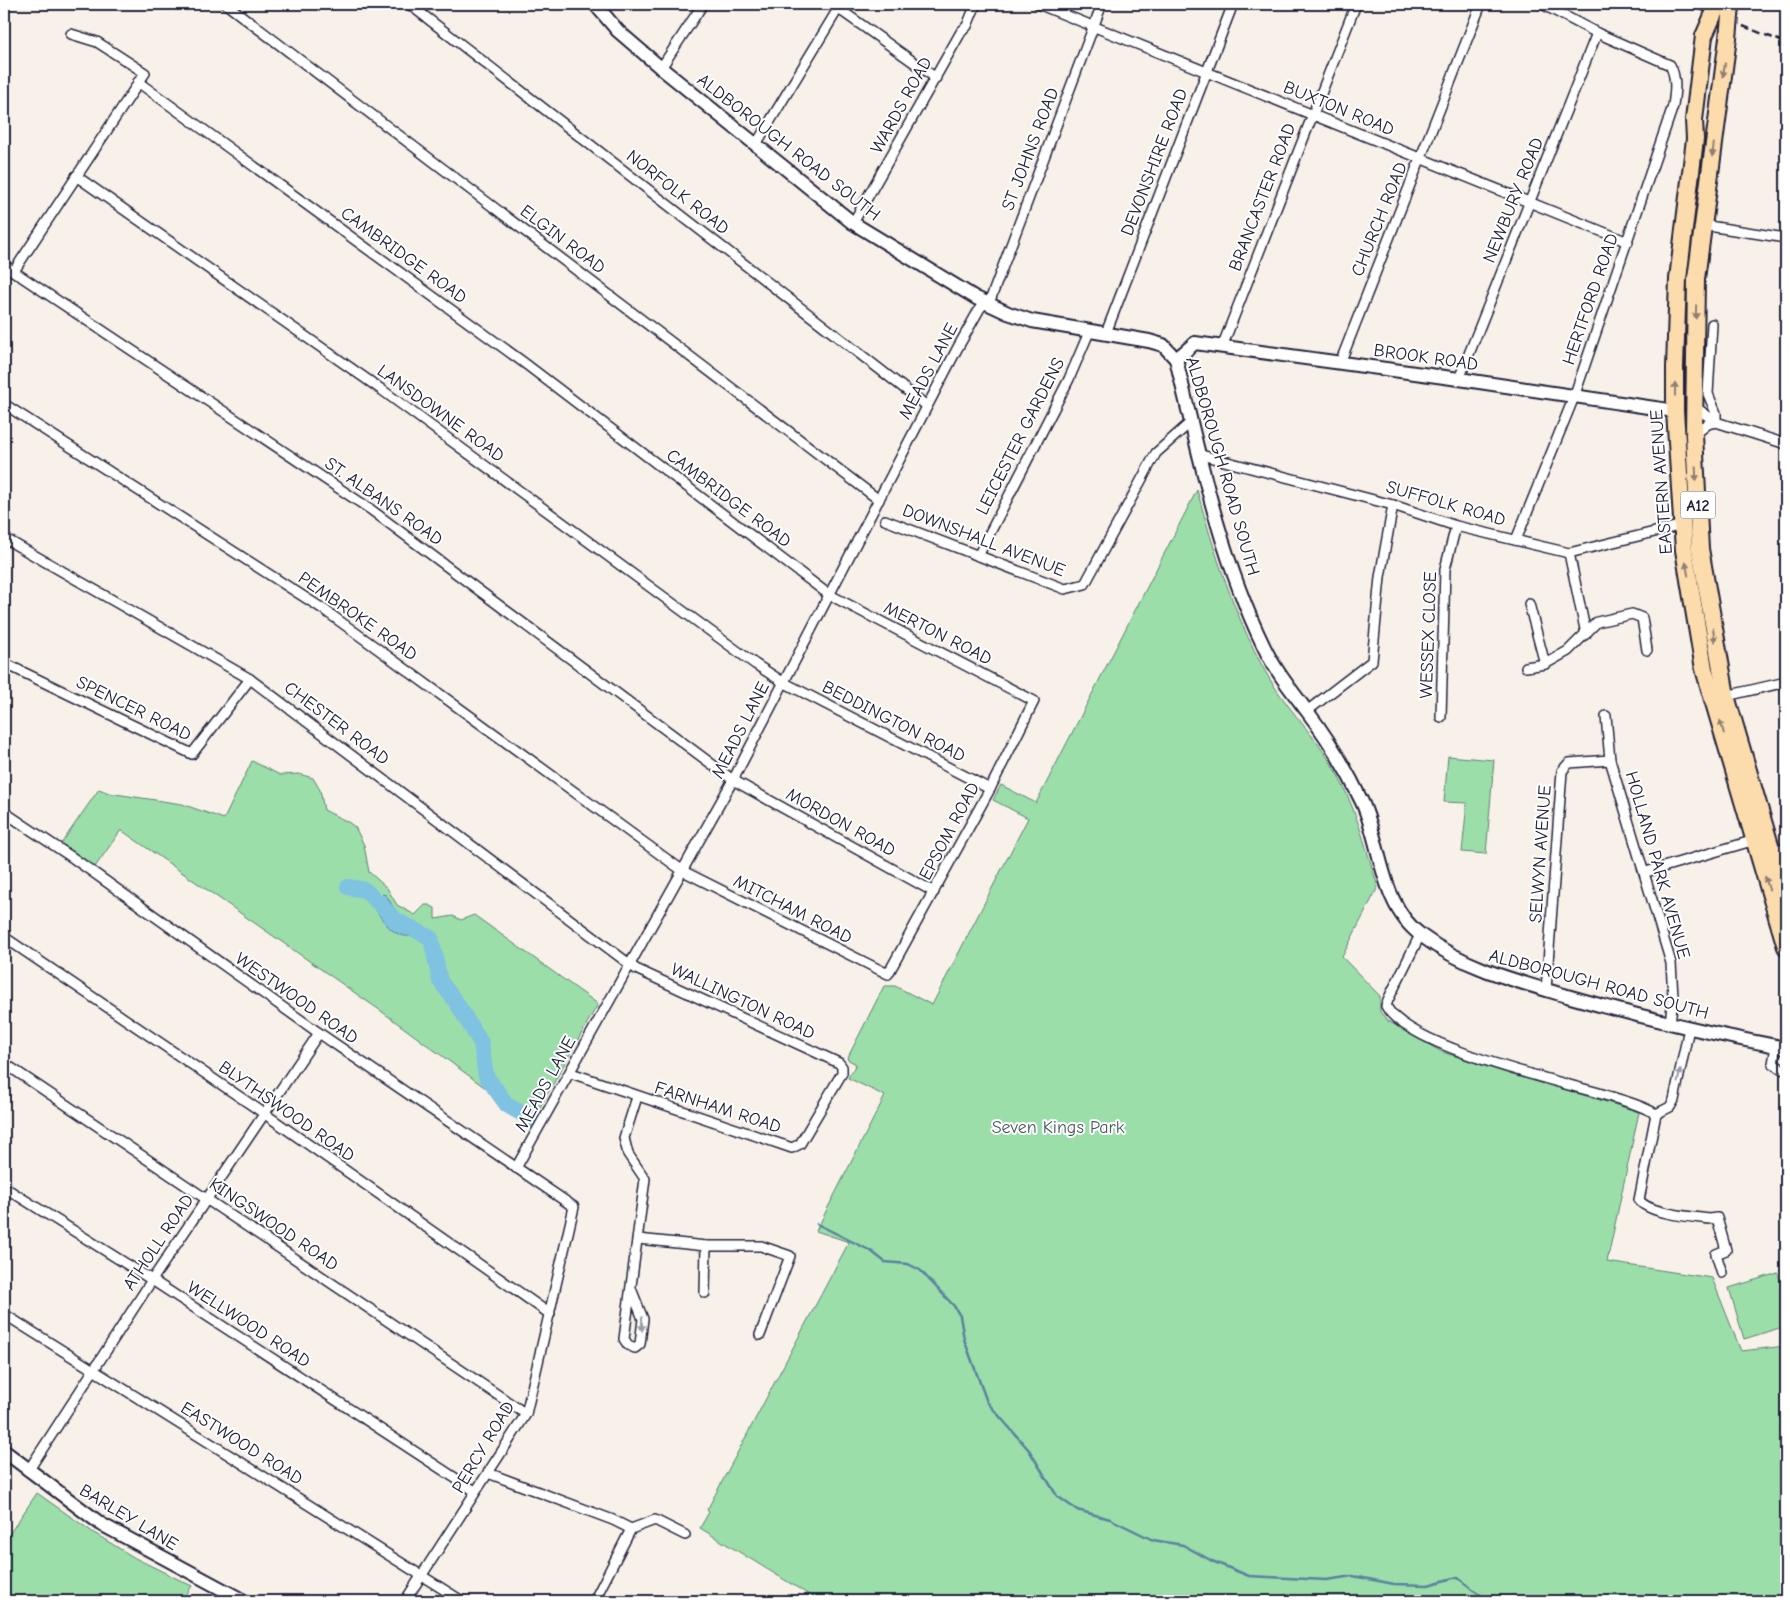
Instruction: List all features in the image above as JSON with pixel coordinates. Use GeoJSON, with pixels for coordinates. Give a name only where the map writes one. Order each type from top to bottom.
{"type":"FeatureCollection","features":[{"type":"Feature","properties":{"kind":"highway","name":"EASTERN AVENUE"},"geometry":{"type":"LineString","coordinates":[[1706,4],[1695,139],[1678,279],[1675,411],[1684,550],[1704,669],[1786,947]]}},
{"type":"Feature","properties":{"kind":"highway","name":"EASTERN AVENUE"},"geometry":{"type":"LineString","coordinates":[[1728,4],[1728,38],[1716,101],[1696,279],[1694,435],[1700,549],[1726,696],[1778,850],[1786,899]]}},
{"type":"Feature","properties":{"kind":"highway"},"geometry":{"type":"LineString","coordinates":[[1704,36],[1728,4]]}},
{"type":"Feature","properties":{"kind":"highway"},"geometry":{"type":"LineString","coordinates":[[1695,139],[1706,124],[1716,101],[1708,91],[1698,85]]}},
{"type":"Feature","properties":{"kind":"street","name":"ELGIN ROAD"},"geometry":{"type":"LineString","coordinates":[[226,4],[879,500]]}},
{"type":"Feature","properties":{"kind":"street","name":"NORFOLK ROAD"},"geometry":{"type":"LineString","coordinates":[[409,4],[927,406]]}},
{"type":"Feature","properties":{"kind":"street","name":"ALDBOROUGH ROAD SOUTH"},"geometry":{"type":"LineString","coordinates":[[595,4],[618,31],[661,68],[755,146],[853,223],[986,303],[1032,321],[1090,330],[1163,345],[1176,359],[1216,518],[1264,647],[1291,691],[1308,712],[1348,773],[1366,810],[1393,899],[1407,922],[1420,935],[1474,967],[1546,990],[1670,1024],[1781,1047]]}},
{"type":"Feature","properties":{"kind":"street"},"geometry":{"type":"LineString","coordinates":[[661,68],[703,4]]}},
{"type":"Feature","properties":{"kind":"street","name":"WARDS ROAD"},"geometry":{"type":"LineString","coordinates":[[853,223],[961,32],[967,26],[969,17],[976,4]]}},
{"type":"Feature","properties":{"kind":"street","name":"BUXTON ROAD"},"geometry":{"type":"LineString","coordinates":[[1038,4],[1093,28],[1628,242]]}},
{"type":"Feature","properties":{"kind":"street","name":"ST JOHNS ROAD"},"geometry":{"type":"LineString","coordinates":[[986,303],[991,298],[1102,4]]}},
{"type":"Feature","properties":{"kind":"street","name":"DEVONSHIRE ROAD"},"geometry":{"type":"LineString","coordinates":[[1106,333],[1233,4]]}},
{"type":"Feature","properties":{"kind":"street","name":"BRANCASTER ROAD"},"geometry":{"type":"LineString","coordinates":[[1222,347],[1356,4]]}},
{"type":"Feature","properties":{"kind":"street","name":"CHURCH ROAD"},"geometry":{"type":"LineString","coordinates":[[1340,363],[1481,4]]}},
{"type":"Feature","properties":{"kind":"street"},"geometry":{"type":"LineString","coordinates":[[1542,4],[1597,33]]}},
{"type":"Feature","properties":{"kind":"street"},"geometry":{"type":"LineString","coordinates":[[755,146],[837,5],[936,78]]}},
{"type":"Feature","properties":{"kind":"street","name":"HERTFORD ROAD"},"geometry":{"type":"LineString","coordinates":[[1516,540],[1574,397],[1673,106],[1675,88],[1674,75],[1670,66],[1597,33]]}},
{"type":"Feature","properties":{"kind":"street","name":"NEWBURY ROAD"},"geometry":{"type":"LineString","coordinates":[[1459,379],[1597,33]]}},
{"type":"Feature","properties":{"kind":"street"},"geometry":{"type":"LineString","coordinates":[[14,271],[145,73],[96,42],[71,34]]}},
{"type":"Feature","properties":{"kind":"street","name":"CAMBRIDGE ROAD"},"geometry":{"type":"LineString","coordinates":[[138,82],[493,340],[828,594]]}},
{"type":"Feature","properties":{"kind":"street","name":"LANSDOWNE ROAD"},"geometry":{"type":"LineString","coordinates":[[76,176],[382,390],[783,682]]}},
{"type":"Feature","properties":{"kind":"street"},"geometry":{"type":"LineString","coordinates":[[1702,225],[1786,238]]}},
{"type":"Feature","properties":{"kind":"street","name":"ST. ALBANS ROAD"},"geometry":{"type":"LineString","coordinates":[[4,265],[370,509],[733,780]]}},
{"type":"Feature","properties":{"kind":"street","name":"MEADS LANE"},"geometry":{"type":"LineString","coordinates":[[516,1168],[571,1073],[733,780],[927,406],[980,308],[986,303]]}},
{"type":"Feature","properties":{"kind":"street"},"geometry":{"type":"LineString","coordinates":[[1712,324],[1708,394],[1714,407],[1716,422]]}},
{"type":"Feature","properties":{"kind":"street","name":"LEICESTER GARDENS"},"geometry":{"type":"LineString","coordinates":[[978,556],[1070,379],[1090,330]]}},
{"type":"Feature","properties":{"kind":"street","name":"BROOK ROAD"},"geometry":{"type":"LineString","coordinates":[[1176,359],[1195,343],[1675,411]]}},
{"type":"Feature","properties":{"kind":"street","name":"PEMBROKE ROAD"},"geometry":{"type":"LineString","coordinates":[[4,404],[324,609],[683,872]]}},
{"type":"Feature","properties":{"kind":"street"},"geometry":{"type":"LineString","coordinates":[[1694,407],[1716,422],[1786,444]]}},
{"type":"Feature","properties":{"kind":"street","name":"DOWNSHALL AVENUE"},"geometry":{"type":"LineString","coordinates":[[885,520],[1065,589],[1085,584],[1156,453],[1191,422]]}},
{"type":"Feature","properties":{"kind":"street"},"geometry":{"type":"LineString","coordinates":[[1694,435],[1708,424],[1716,422]]}},
{"type":"Feature","properties":{"kind":"street","name":"SUFFOLK ROAD"},"geometry":{"type":"LineString","coordinates":[[1201,455],[1393,505],[1456,526],[1569,553],[1683,525]]}},
{"type":"Feature","properties":{"kind":"street"},"geometry":{"type":"LineString","coordinates":[[1308,712],[1372,660],[1380,577],[1393,505]]}},
{"type":"Feature","properties":{"kind":"street","name":"WESSEX CLOSE"},"geometry":{"type":"LineString","coordinates":[[1441,717],[1445,569],[1456,526]]}},
{"type":"Feature","properties":{"kind":"street","name":"CHESTER ROAD"},"geometry":{"type":"LineString","coordinates":[[4,538],[250,679],[630,965]]}},
{"type":"Feature","properties":{"kind":"street"},"geometry":{"type":"LineString","coordinates":[[1569,553],[1586,634]]}},
{"type":"Feature","properties":{"kind":"street","name":"MERTON ROAD"},"geometry":{"type":"LineString","coordinates":[[828,594],[1034,700]]}},
{"type":"Feature","properties":{"kind":"street"},"geometry":{"type":"LineString","coordinates":[[1529,604],[1545,664]]}},
{"type":"Feature","properties":{"kind":"street"},"geometry":{"type":"LineString","coordinates":[[1526,668],[1545,664],[1568,651],[1597,622],[1632,614],[1642,618],[1647,650]]}},
{"type":"Feature","properties":{"kind":"street","name":"SPENCER ROAD"},"geometry":{"type":"LineString","coordinates":[[4,663],[192,754],[250,679]]}},
{"type":"Feature","properties":{"kind":"street","name":"BEDDINGTON ROAD"},"geometry":{"type":"LineString","coordinates":[[783,682],[990,789]]}},
{"type":"Feature","properties":{"kind":"street"},"geometry":{"type":"LineString","coordinates":[[1726,696],[1786,682]]}},
{"type":"Feature","properties":{"kind":"street","name":"EPSOM ROAD"},"geometry":{"type":"LineString","coordinates":[[888,974],[990,789],[1034,700]]}},
{"type":"Feature","properties":{"kind":"street","name":"HOLLAND PARK AVENUE"},"geometry":{"type":"LineString","coordinates":[[1606,716],[1610,760],[1646,872],[1671,963],[1673,996],[1670,1024]]}},
{"type":"Feature","properties":{"kind":"street","name":"SELWYN AVENUE"},"geometry":{"type":"LineString","coordinates":[[1546,990],[1562,771],[1569,763],[1610,760]]}},
{"type":"Feature","properties":{"kind":"street","name":"MORDON ROAD"},"geometry":{"type":"LineString","coordinates":[[733,780],[934,892]]}},
{"type":"Feature","properties":{"kind":"street","name":"WESTWOOD ROAD"},"geometry":{"type":"LineString","coordinates":[[4,812],[73,858],[319,1034],[574,1207]]}},
{"type":"Feature","properties":{"kind":"street"},"geometry":{"type":"LineString","coordinates":[[1646,872],[1755,840]]}},
{"type":"Feature","properties":{"kind":"street","name":"MITCHAM ROAD"},"geometry":{"type":"LineString","coordinates":[[683,872],[888,974]]}},
{"type":"Feature","properties":{"kind":"street"},"geometry":{"type":"LineString","coordinates":[[1420,935],[1386,1006],[1395,1019],[1443,1046],[1618,1099],[1656,1114],[1670,1107],[1674,1100],[1689,1028]]}},
{"type":"Feature","properties":{"kind":"street","name":"BLYTHSWOOD ROAD"},"geometry":{"type":"LineString","coordinates":[[4,937],[265,1114],[550,1314]]}},
{"type":"Feature","properties":{"kind":"street","name":"WALLINGTON ROAD"},"geometry":{"type":"LineString","coordinates":[[630,965],[839,1063],[842,1067]]}},
{"type":"Feature","properties":{"kind":"street","name":"ATHOLL ROAD"},"geometry":{"type":"LineString","coordinates":[[28,1471],[152,1280],[319,1034]]}},
{"type":"Feature","properties":{"kind":"street"},"geometry":{"type":"LineString","coordinates":[[1781,1047],[1773,1064],[1786,1071]]}},
{"type":"Feature","properties":{"kind":"street","name":"KINGSWOOD ROAD"},"geometry":{"type":"LineString","coordinates":[[4,1063],[526,1414]]}},
{"type":"Feature","properties":{"kind":"street","name":"FARNHAM ROAD"},"geometry":{"type":"LineString","coordinates":[[571,1073],[637,1097],[796,1148],[842,1073],[842,1067]]}},
{"type":"Feature","properties":{"kind":"street"},"geometry":{"type":"LineString","coordinates":[[632,1291],[643,1319],[640,1344],[635,1348],[628,1345],[624,1339],[632,1291],[645,1179],[628,1154],[624,1138],[637,1097]]}},
{"type":"Feature","properties":{"kind":"street"},"geometry":{"type":"LineString","coordinates":[[1656,1114],[1638,1200],[1656,1210],[1710,1220],[1717,1218],[1726,1250],[1716,1254],[1722,1273]]}},
{"type":"Feature","properties":{"kind":"street","name":"WELLWOOD ROAD"},"geometry":{"type":"LineString","coordinates":[[4,1186],[152,1280],[475,1491]]}},
{"type":"Feature","properties":{"kind":"street","name":"PERCY ROAD"},"geometry":{"type":"LineString","coordinates":[[404,1601],[526,1414],[574,1207]]}},
{"type":"Feature","properties":{"kind":"street"},"geometry":{"type":"LineString","coordinates":[[638,1239],[706,1246],[761,1246],[790,1256],[760,1335]]}},
{"type":"Feature","properties":{"kind":"street"},"geometry":{"type":"LineString","coordinates":[[705,1293],[706,1246]]}},
{"type":"Feature","properties":{"kind":"street","name":"EASTWOOD ROAD"},"geometry":{"type":"LineString","coordinates":[[4,1314],[462,1601]]}},
{"type":"Feature","properties":{"kind":"street","name":"BARLEY LANE"},"geometry":{"type":"LineString","coordinates":[[4,1451],[28,1471],[101,1524],[244,1601]]}},
{"type":"Feature","properties":{"kind":"street"},"geometry":{"type":"LineString","coordinates":[[488,1473],[613,1520],[630,1529]]}},
{"type":"Feature","properties":{"kind":"street"},"geometry":{"type":"LineString","coordinates":[[594,1601],[630,1529],[655,1520],[685,1535]]}},
{"type":"Feature","properties":{"kind":"green space","name":"Seven Kings Park"},"geometry":{"type":"Polygon","coordinates":[[[1197,490],[1226,582],[1254,650],[1272,683],[1315,740],[1339,778],[1353,808],[1378,887],[1342,957],[1380,996],[1380,1012],[1388,1021],[1442,1052],[1639,1112],[1607,1262],[1712,1278],[1741,1351],[1786,1346],[1786,1601],[819,1601],[700,1528],[709,1512],[707,1510],[849,1242],[816,1231],[885,1096],[848,1078],[856,1064],[847,1059],[884,986],[895,986],[932,1005],[1028,818],[993,800],[1001,785],[1036,803],[1197,490]]]}},
{"type":"Feature","properties":{"kind":"green space"},"geometry":{"type":"Polygon","coordinates":[[[1448,756],[1494,760],[1486,854],[1462,852],[1467,803],[1444,802],[1448,756]]]}},
{"type":"Feature","properties":{"kind":"green space"},"geometry":{"type":"Polygon","coordinates":[[[252,761],[280,775],[299,774],[313,778],[320,790],[324,810],[355,827],[364,845],[369,872],[387,888],[397,905],[415,915],[425,905],[429,905],[435,908],[435,919],[453,916],[461,920],[474,915],[598,1004],[534,1118],[491,1092],[381,1011],[121,830],[95,867],[61,844],[99,789],[109,793],[182,804],[224,819],[252,761]]]}},
{"type":"Feature","properties":{"kind":"green space"},"geometry":{"type":"Polygon","coordinates":[[[1778,1273],[1786,1299],[1786,1326],[1744,1339],[1729,1288],[1778,1273]]]}},
{"type":"Feature","properties":{"kind":"green space"},"geometry":{"type":"Polygon","coordinates":[[[37,1493],[94,1533],[135,1558],[192,1586],[182,1601],[4,1601],[4,1542],[37,1493]]]}},
{"type":"Feature","properties":{"kind":"water"},"geometry":{"type":"Polygon","coordinates":[[[383,894],[386,895],[398,915],[416,926],[414,935],[408,936],[397,933],[383,920],[376,910],[380,897],[383,894]]]}},
{"type":"Feature","properties":{"kind":"waterway"},"geometry":{"type":"LineString","coordinates":[[348,887],[365,890],[396,920],[431,938],[440,981],[456,1002],[481,1043],[486,1076],[507,1105],[533,1120]]}},
{"type":"Feature","properties":{"kind":"waterway"},"geometry":{"type":"LineString","coordinates":[[817,1224],[871,1251],[885,1262],[908,1264],[920,1270],[954,1306],[960,1316],[964,1339],[987,1402],[1029,1450],[1057,1496],[1077,1510],[1110,1519],[1153,1540],[1183,1545],[1212,1561],[1249,1576],[1326,1580],[1353,1576],[1394,1584],[1428,1585],[1458,1578],[1482,1596],[1517,1601]]}},
{"type":"Feature","properties":{"kind":"railway"},"geometry":{"type":"LineString","coordinates":[[1687,4],[1786,43]]}}]}
